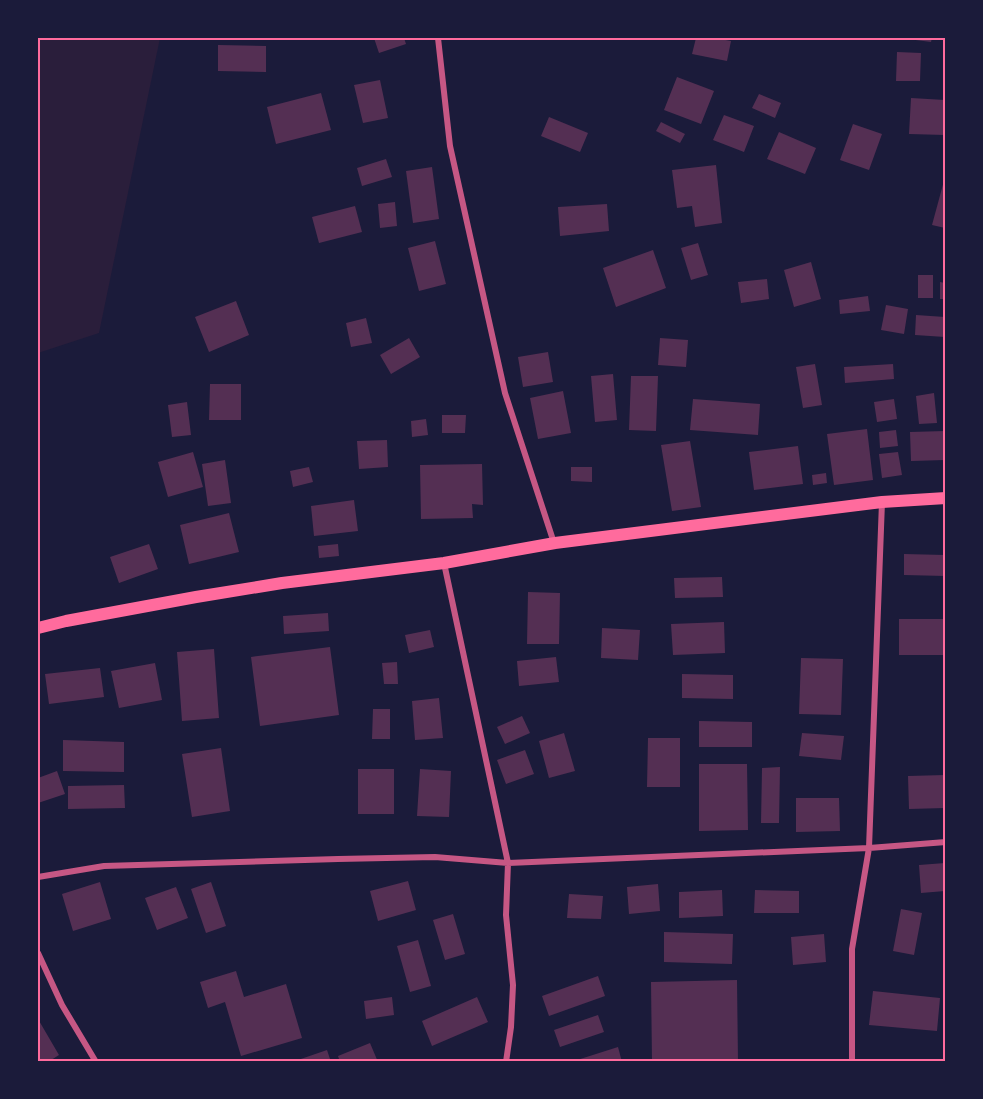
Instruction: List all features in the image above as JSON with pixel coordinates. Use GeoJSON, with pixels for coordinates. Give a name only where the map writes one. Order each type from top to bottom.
{"type":"FeatureCollection","features":[{"type":"Feature","properties":{"kind":"main road"},"geometry":{"type":"LineString","coordinates":[[38,628],[196,597],[282,583],[444,563],[555,543],[882,502],[945,498]]}},
{"type":"Feature","properties":{"kind":"street"},"geometry":{"type":"LineString","coordinates":[[438,38],[450,146],[505,393],[555,543]]}},
{"type":"Feature","properties":{"kind":"street"},"geometry":{"type":"LineString","coordinates":[[852,1062],[852,949],[869,848],[882,502]]}},
{"type":"Feature","properties":{"kind":"street"},"geometry":{"type":"LineString","coordinates":[[444,563],[508,863],[506,915],[513,985],[511,1027],[506,1062]]}},
{"type":"Feature","properties":{"kind":"street"},"geometry":{"type":"LineString","coordinates":[[38,877],[104,866],[435,857],[508,863],[869,848],[945,842]]}},
{"type":"Feature","properties":{"kind":"street"},"geometry":{"type":"LineString","coordinates":[[38,953],[62,1005],[96,1062]]}},
{"type":"Feature","properties":{"kind":"shaded area"},"geometry":{"type":"Polygon","coordinates":[[[38,38],[160,38],[99,333],[38,353],[38,38]]]}},
{"type":"Feature","properties":{"kind":"building"},"geometry":{"type":"Polygon","coordinates":[[[374,38],[404,38],[406,44],[379,53],[374,38]]]}},
{"type":"Feature","properties":{"kind":"building"},"geometry":{"type":"Polygon","coordinates":[[[696,38],[731,41],[727,61],[692,54],[696,38]]]}},
{"type":"Feature","properties":{"kind":"building"},"geometry":{"type":"Polygon","coordinates":[[[908,38],[932,38],[931,42],[908,38]]]}},
{"type":"Feature","properties":{"kind":"building"},"geometry":{"type":"Polygon","coordinates":[[[218,45],[266,46],[266,72],[218,71],[218,45]]]}},
{"type":"Feature","properties":{"kind":"building"},"geometry":{"type":"Polygon","coordinates":[[[897,52],[921,53],[920,81],[896,81],[897,52]]]}},
{"type":"Feature","properties":{"kind":"building"},"geometry":{"type":"Polygon","coordinates":[[[677,77],[714,91],[701,124],[664,110],[677,77]]]}},
{"type":"Feature","properties":{"kind":"building"},"geometry":{"type":"Polygon","coordinates":[[[380,80],[388,118],[363,123],[354,85],[380,80]]]}},
{"type":"Feature","properties":{"kind":"building"},"geometry":{"type":"Polygon","coordinates":[[[321,93],[331,130],[276,144],[267,107],[321,93]]]}},
{"type":"Feature","properties":{"kind":"building"},"geometry":{"type":"Polygon","coordinates":[[[759,94],[781,103],[775,118],[752,108],[759,94]]]}},
{"type":"Feature","properties":{"kind":"building"},"geometry":{"type":"Polygon","coordinates":[[[911,98],[945,100],[945,135],[909,134],[911,98]]]}},
{"type":"Feature","properties":{"kind":"building"},"geometry":{"type":"Polygon","coordinates":[[[724,115],[754,126],[744,152],[713,140],[724,115]]]}},
{"type":"Feature","properties":{"kind":"building"},"geometry":{"type":"Polygon","coordinates":[[[549,117],[588,133],[580,152],[541,136],[549,117]]]}},
{"type":"Feature","properties":{"kind":"building"},"geometry":{"type":"Polygon","coordinates":[[[661,122],[685,134],[680,143],[656,131],[661,122]]]}},
{"type":"Feature","properties":{"kind":"building"},"geometry":{"type":"Polygon","coordinates":[[[853,124],[882,134],[869,170],[840,160],[853,124]]]}},
{"type":"Feature","properties":{"kind":"building"},"geometry":{"type":"Polygon","coordinates":[[[779,132],[816,148],[805,174],[767,159],[779,132]]]}},
{"type":"Feature","properties":{"kind":"building"},"geometry":{"type":"Polygon","coordinates":[[[386,159],[392,177],[362,186],[357,168],[386,159]]]}},
{"type":"Feature","properties":{"kind":"building"},"geometry":{"type":"Polygon","coordinates":[[[716,165],[722,223],[695,227],[692,206],[677,208],[672,170],[716,165]]]}},
{"type":"Feature","properties":{"kind":"building"},"geometry":{"type":"Polygon","coordinates":[[[432,167],[439,219],[413,223],[406,171],[432,167]]]}},
{"type":"Feature","properties":{"kind":"building"},"geometry":{"type":"Polygon","coordinates":[[[945,177],[945,228],[932,225],[945,177]]]}},
{"type":"Feature","properties":{"kind":"building"},"geometry":{"type":"Polygon","coordinates":[[[395,202],[397,226],[380,228],[378,204],[395,202]]]}},
{"type":"Feature","properties":{"kind":"building"},"geometry":{"type":"Polygon","coordinates":[[[607,204],[609,231],[560,236],[558,207],[607,204]]]}},
{"type":"Feature","properties":{"kind":"building"},"geometry":{"type":"Polygon","coordinates":[[[355,206],[362,232],[319,243],[312,217],[355,206]]]}},
{"type":"Feature","properties":{"kind":"building"},"geometry":{"type":"Polygon","coordinates":[[[435,241],[446,284],[419,291],[408,248],[435,241]]]}},
{"type":"Feature","properties":{"kind":"building"},"geometry":{"type":"Polygon","coordinates":[[[698,243],[708,275],[691,280],[681,248],[698,243]]]}},
{"type":"Feature","properties":{"kind":"building"},"geometry":{"type":"Polygon","coordinates":[[[653,250],[666,288],[616,307],[603,268],[653,250]]]}},
{"type":"Feature","properties":{"kind":"building"},"geometry":{"type":"Polygon","coordinates":[[[811,262],[821,299],[794,307],[784,270],[811,262]]]}},
{"type":"Feature","properties":{"kind":"building"},"geometry":{"type":"Polygon","coordinates":[[[918,275],[933,275],[933,298],[918,298],[918,275]]]}},
{"type":"Feature","properties":{"kind":"building"},"geometry":{"type":"Polygon","coordinates":[[[767,279],[769,299],[741,303],[738,282],[767,279]]]}},
{"type":"Feature","properties":{"kind":"building"},"geometry":{"type":"Polygon","coordinates":[[[940,282],[945,283],[945,299],[940,299],[940,282]]]}},
{"type":"Feature","properties":{"kind":"building"},"geometry":{"type":"Polygon","coordinates":[[[868,296],[870,311],[840,314],[839,300],[868,296]]]}},
{"type":"Feature","properties":{"kind":"building"},"geometry":{"type":"Polygon","coordinates":[[[236,301],[249,335],[209,352],[195,317],[236,301]]]}},
{"type":"Feature","properties":{"kind":"building"},"geometry":{"type":"Polygon","coordinates":[[[886,305],[908,309],[904,334],[881,330],[886,305]]]}},
{"type":"Feature","properties":{"kind":"building"},"geometry":{"type":"Polygon","coordinates":[[[916,315],[945,317],[945,337],[915,335],[916,315]]]}},
{"type":"Feature","properties":{"kind":"building"},"geometry":{"type":"Polygon","coordinates":[[[366,318],[372,343],[351,347],[346,323],[366,318]]]}},
{"type":"Feature","properties":{"kind":"building"},"geometry":{"type":"Polygon","coordinates":[[[409,338],[420,357],[391,374],[380,355],[409,338]]]}},
{"type":"Feature","properties":{"kind":"building"},"geometry":{"type":"Polygon","coordinates":[[[660,338],[688,340],[686,367],[658,365],[660,338]]]}},
{"type":"Feature","properties":{"kind":"building"},"geometry":{"type":"Polygon","coordinates":[[[548,352],[553,382],[523,387],[518,357],[548,352]]]}},
{"type":"Feature","properties":{"kind":"building"},"geometry":{"type":"Polygon","coordinates":[[[815,364],[822,405],[803,408],[796,367],[815,364]]]}},
{"type":"Feature","properties":{"kind":"building"},"geometry":{"type":"Polygon","coordinates":[[[893,364],[894,379],[845,383],[844,367],[893,364]]]}},
{"type":"Feature","properties":{"kind":"building"},"geometry":{"type":"Polygon","coordinates":[[[613,374],[617,420],[595,422],[591,376],[613,374]]]}},
{"type":"Feature","properties":{"kind":"building"},"geometry":{"type":"Polygon","coordinates":[[[631,376],[658,376],[656,431],[629,430],[631,376]]]}},
{"type":"Feature","properties":{"kind":"building"},"geometry":{"type":"Polygon","coordinates":[[[210,384],[241,384],[241,420],[209,420],[210,384]]]}},
{"type":"Feature","properties":{"kind":"building"},"geometry":{"type":"Polygon","coordinates":[[[563,391],[571,433],[538,439],[530,398],[563,391]]]}},
{"type":"Feature","properties":{"kind":"building"},"geometry":{"type":"Polygon","coordinates":[[[934,393],[937,423],[919,424],[916,396],[934,393]]]}},
{"type":"Feature","properties":{"kind":"building"},"geometry":{"type":"Polygon","coordinates":[[[693,399],[760,404],[758,435],[690,430],[693,399]]]}},
{"type":"Feature","properties":{"kind":"building"},"geometry":{"type":"Polygon","coordinates":[[[894,399],[897,419],[877,422],[874,402],[894,399]]]}},
{"type":"Feature","properties":{"kind":"building"},"geometry":{"type":"Polygon","coordinates":[[[187,402],[191,435],[172,437],[168,405],[187,402]]]}},
{"type":"Feature","properties":{"kind":"building"},"geometry":{"type":"Polygon","coordinates":[[[442,415],[466,415],[465,433],[442,433],[442,415]]]}},
{"type":"Feature","properties":{"kind":"building"},"geometry":{"type":"Polygon","coordinates":[[[426,419],[428,435],[412,437],[411,421],[426,419]]]}},
{"type":"Feature","properties":{"kind":"building"},"geometry":{"type":"Polygon","coordinates":[[[867,429],[873,480],[834,485],[827,434],[867,429]]]}},
{"type":"Feature","properties":{"kind":"building"},"geometry":{"type":"Polygon","coordinates":[[[896,430],[898,446],[880,448],[879,432],[896,430]]]}},
{"type":"Feature","properties":{"kind":"building"},"geometry":{"type":"Polygon","coordinates":[[[945,431],[945,460],[911,461],[910,432],[945,431]]]}},
{"type":"Feature","properties":{"kind":"building"},"geometry":{"type":"Polygon","coordinates":[[[387,440],[388,467],[359,469],[357,441],[387,440]]]}},
{"type":"Feature","properties":{"kind":"building"},"geometry":{"type":"Polygon","coordinates":[[[690,441],[701,507],[672,511],[661,445],[690,441]]]}},
{"type":"Feature","properties":{"kind":"building"},"geometry":{"type":"Polygon","coordinates":[[[798,446],[803,484],[754,490],[749,452],[798,446]]]}},
{"type":"Feature","properties":{"kind":"building"},"geometry":{"type":"Polygon","coordinates":[[[193,452],[203,487],[168,497],[158,462],[193,452]]]}},
{"type":"Feature","properties":{"kind":"building"},"geometry":{"type":"Polygon","coordinates":[[[898,452],[902,475],[882,478],[879,454],[898,452]]]}},
{"type":"Feature","properties":{"kind":"building"},"geometry":{"type":"Polygon","coordinates":[[[225,460],[231,503],[208,506],[202,464],[225,460]]]}},
{"type":"Feature","properties":{"kind":"building"},"geometry":{"type":"Polygon","coordinates":[[[482,464],[483,505],[472,504],[473,518],[421,519],[420,465],[482,464]]]}},
{"type":"Feature","properties":{"kind":"building"},"geometry":{"type":"Polygon","coordinates":[[[309,467],[313,482],[293,487],[290,471],[309,467]]]}},
{"type":"Feature","properties":{"kind":"building"},"geometry":{"type":"Polygon","coordinates":[[[571,467],[592,467],[592,482],[571,481],[571,467]]]}},
{"type":"Feature","properties":{"kind":"building"},"geometry":{"type":"Polygon","coordinates":[[[826,473],[827,483],[813,485],[812,475],[826,473]]]}},
{"type":"Feature","properties":{"kind":"building"},"geometry":{"type":"Polygon","coordinates":[[[354,500],[358,531],[314,536],[311,506],[354,500]]]}},
{"type":"Feature","properties":{"kind":"building"},"geometry":{"type":"Polygon","coordinates":[[[229,513],[239,552],[189,564],[180,525],[229,513]]]}},
{"type":"Feature","properties":{"kind":"building"},"geometry":{"type":"Polygon","coordinates":[[[149,544],[158,569],[119,583],[110,557],[149,544]]]}},
{"type":"Feature","properties":{"kind":"building"},"geometry":{"type":"Polygon","coordinates":[[[338,544],[339,556],[319,558],[318,546],[338,544]]]}},
{"type":"Feature","properties":{"kind":"building"},"geometry":{"type":"Polygon","coordinates":[[[904,554],[945,555],[945,576],[904,575],[904,554]]]}},
{"type":"Feature","properties":{"kind":"building"},"geometry":{"type":"Polygon","coordinates":[[[722,577],[723,597],[675,598],[674,578],[722,577]]]}},
{"type":"Feature","properties":{"kind":"building"},"geometry":{"type":"Polygon","coordinates":[[[528,592],[560,593],[559,644],[527,644],[528,592]]]}},
{"type":"Feature","properties":{"kind":"building"},"geometry":{"type":"Polygon","coordinates":[[[328,613],[329,631],[284,634],[283,616],[328,613]]]}},
{"type":"Feature","properties":{"kind":"building"},"geometry":{"type":"Polygon","coordinates":[[[899,619],[945,619],[945,655],[899,655],[899,619]]]}},
{"type":"Feature","properties":{"kind":"building"},"geometry":{"type":"Polygon","coordinates":[[[724,622],[725,653],[673,655],[671,624],[724,622]]]}},
{"type":"Feature","properties":{"kind":"building"},"geometry":{"type":"Polygon","coordinates":[[[602,628],[640,630],[638,660],[601,658],[602,628]]]}},
{"type":"Feature","properties":{"kind":"building"},"geometry":{"type":"Polygon","coordinates":[[[430,630],[434,647],[409,653],[405,635],[430,630]]]}},
{"type":"Feature","properties":{"kind":"building"},"geometry":{"type":"Polygon","coordinates":[[[330,647],[339,715],[260,726],[251,657],[330,647]]]}},
{"type":"Feature","properties":{"kind":"building"},"geometry":{"type":"Polygon","coordinates":[[[214,649],[219,718],[182,721],[177,652],[214,649]]]}},
{"type":"Feature","properties":{"kind":"building"},"geometry":{"type":"Polygon","coordinates":[[[556,657],[559,682],[519,686],[517,661],[556,657]]]}},
{"type":"Feature","properties":{"kind":"building"},"geometry":{"type":"Polygon","coordinates":[[[801,658],[843,659],[841,715],[799,714],[801,658]]]}},
{"type":"Feature","properties":{"kind":"building"},"geometry":{"type":"Polygon","coordinates":[[[397,662],[398,684],[384,684],[382,663],[397,662]]]}},
{"type":"Feature","properties":{"kind":"building"},"geometry":{"type":"Polygon","coordinates":[[[155,663],[162,700],[119,708],[111,671],[155,663]]]}},
{"type":"Feature","properties":{"kind":"building"},"geometry":{"type":"Polygon","coordinates":[[[100,668],[104,697],[49,704],[45,674],[100,668]]]}},
{"type":"Feature","properties":{"kind":"building"},"geometry":{"type":"Polygon","coordinates":[[[682,674],[733,675],[733,699],[682,698],[682,674]]]}},
{"type":"Feature","properties":{"kind":"building"},"geometry":{"type":"Polygon","coordinates":[[[439,698],[443,738],[415,740],[412,701],[439,698]]]}},
{"type":"Feature","properties":{"kind":"building"},"geometry":{"type":"Polygon","coordinates":[[[373,709],[390,709],[390,739],[372,739],[373,709]]]}},
{"type":"Feature","properties":{"kind":"building"},"geometry":{"type":"Polygon","coordinates":[[[522,716],[530,733],[505,744],[497,727],[522,716]]]}},
{"type":"Feature","properties":{"kind":"building"},"geometry":{"type":"Polygon","coordinates":[[[699,721],[752,722],[752,747],[699,747],[699,721]]]}},
{"type":"Feature","properties":{"kind":"building"},"geometry":{"type":"Polygon","coordinates":[[[564,733],[575,771],[549,778],[539,741],[564,733]]]}},
{"type":"Feature","properties":{"kind":"building"},"geometry":{"type":"Polygon","coordinates":[[[802,733],[844,736],[841,760],[799,756],[802,733]]]}},
{"type":"Feature","properties":{"kind":"building"},"geometry":{"type":"Polygon","coordinates":[[[648,738],[680,738],[680,787],[647,787],[648,738]]]}},
{"type":"Feature","properties":{"kind":"building"},"geometry":{"type":"Polygon","coordinates":[[[63,740],[124,742],[124,772],[63,771],[63,740]]]}},
{"type":"Feature","properties":{"kind":"building"},"geometry":{"type":"Polygon","coordinates":[[[221,748],[230,811],[192,817],[182,754],[221,748]]]}},
{"type":"Feature","properties":{"kind":"building"},"geometry":{"type":"Polygon","coordinates":[[[525,750],[534,774],[506,784],[497,760],[525,750]]]}},
{"type":"Feature","properties":{"kind":"building"},"geometry":{"type":"Polygon","coordinates":[[[699,764],[747,764],[748,830],[699,831],[699,764]]]}},
{"type":"Feature","properties":{"kind":"building"},"geometry":{"type":"Polygon","coordinates":[[[780,767],[779,823],[761,823],[762,768],[780,767]]]}},
{"type":"Feature","properties":{"kind":"building"},"geometry":{"type":"Polygon","coordinates":[[[358,769],[394,769],[394,814],[358,814],[358,769]]]}},
{"type":"Feature","properties":{"kind":"building"},"geometry":{"type":"Polygon","coordinates":[[[420,769],[451,771],[449,817],[417,816],[420,769]]]}},
{"type":"Feature","properties":{"kind":"building"},"geometry":{"type":"Polygon","coordinates":[[[57,771],[65,794],[38,803],[38,778],[57,771]]]}},
{"type":"Feature","properties":{"kind":"building"},"geometry":{"type":"Polygon","coordinates":[[[945,775],[945,808],[909,809],[908,776],[945,775]]]}},
{"type":"Feature","properties":{"kind":"building"},"geometry":{"type":"Polygon","coordinates":[[[124,785],[125,808],[68,809],[68,786],[124,785]]]}},
{"type":"Feature","properties":{"kind":"building"},"geometry":{"type":"Polygon","coordinates":[[[796,798],[839,798],[840,831],[796,832],[796,798]]]}},
{"type":"Feature","properties":{"kind":"building"},"geometry":{"type":"Polygon","coordinates":[[[945,863],[945,891],[921,893],[919,865],[945,863]]]}},
{"type":"Feature","properties":{"kind":"building"},"geometry":{"type":"Polygon","coordinates":[[[408,881],[416,910],[378,921],[370,891],[408,881]]]}},
{"type":"Feature","properties":{"kind":"building"},"geometry":{"type":"Polygon","coordinates":[[[100,882],[111,919],[73,931],[62,894],[100,882]]]}},
{"type":"Feature","properties":{"kind":"building"},"geometry":{"type":"Polygon","coordinates":[[[211,882],[226,926],[206,933],[191,889],[211,882]]]}},
{"type":"Feature","properties":{"kind":"building"},"geometry":{"type":"Polygon","coordinates":[[[658,884],[660,911],[629,914],[627,887],[658,884]]]}},
{"type":"Feature","properties":{"kind":"building"},"geometry":{"type":"Polygon","coordinates":[[[176,887],[188,918],[157,930],[145,898],[176,887]]]}},
{"type":"Feature","properties":{"kind":"building"},"geometry":{"type":"Polygon","coordinates":[[[722,890],[723,916],[679,918],[679,892],[722,890]]]}},
{"type":"Feature","properties":{"kind":"building"},"geometry":{"type":"Polygon","coordinates":[[[755,890],[799,891],[799,913],[754,913],[755,890]]]}},
{"type":"Feature","properties":{"kind":"building"},"geometry":{"type":"Polygon","coordinates":[[[569,894],[603,896],[601,919],[567,918],[569,894]]]}},
{"type":"Feature","properties":{"kind":"building"},"geometry":{"type":"Polygon","coordinates":[[[901,909],[922,913],[914,955],[893,951],[901,909]]]}},
{"type":"Feature","properties":{"kind":"building"},"geometry":{"type":"Polygon","coordinates":[[[453,914],[465,954],[445,960],[433,920],[453,914]]]}},
{"type":"Feature","properties":{"kind":"building"},"geometry":{"type":"Polygon","coordinates":[[[664,932],[733,934],[732,964],[664,962],[664,932]]]}},
{"type":"Feature","properties":{"kind":"building"},"geometry":{"type":"Polygon","coordinates":[[[824,934],[826,962],[793,965],[791,937],[824,934]]]}},
{"type":"Feature","properties":{"kind":"building"},"geometry":{"type":"Polygon","coordinates":[[[418,940],[431,986],[410,992],[397,946],[418,940]]]}},
{"type":"Feature","properties":{"kind":"building"},"geometry":{"type":"Polygon","coordinates":[[[236,971],[244,997],[286,984],[302,1038],[241,1056],[225,1002],[208,1008],[200,982],[236,971]]]}},
{"type":"Feature","properties":{"kind":"building"},"geometry":{"type":"Polygon","coordinates":[[[598,976],[605,996],[549,1016],[542,996],[598,976]]]}},
{"type":"Feature","properties":{"kind":"building"},"geometry":{"type":"Polygon","coordinates":[[[737,980],[738,1062],[652,1062],[651,982],[737,980]]]}},
{"type":"Feature","properties":{"kind":"building"},"geometry":{"type":"Polygon","coordinates":[[[873,991],[940,998],[937,1031],[869,1025],[873,991]]]}},
{"type":"Feature","properties":{"kind":"building"},"geometry":{"type":"Polygon","coordinates":[[[392,997],[394,1015],[366,1019],[364,1001],[392,997]]]}},
{"type":"Feature","properties":{"kind":"building"},"geometry":{"type":"Polygon","coordinates":[[[477,997],[488,1022],[432,1046],[422,1021],[477,997]]]}},
{"type":"Feature","properties":{"kind":"building"},"geometry":{"type":"Polygon","coordinates":[[[598,1015],[604,1032],[560,1047],[554,1030],[598,1015]]]}},
{"type":"Feature","properties":{"kind":"building"},"geometry":{"type":"Polygon","coordinates":[[[38,1019],[59,1055],[48,1062],[38,1062],[38,1019]]]}},
{"type":"Feature","properties":{"kind":"building"},"geometry":{"type":"Polygon","coordinates":[[[370,1043],[378,1062],[340,1062],[338,1056],[370,1043]]]}},
{"type":"Feature","properties":{"kind":"building"},"geometry":{"type":"Polygon","coordinates":[[[618,1047],[622,1062],[574,1062],[574,1061],[618,1047]]]}},
{"type":"Feature","properties":{"kind":"building"},"geometry":{"type":"Polygon","coordinates":[[[327,1050],[331,1062],[295,1062],[295,1061],[327,1050]]]}}]}
